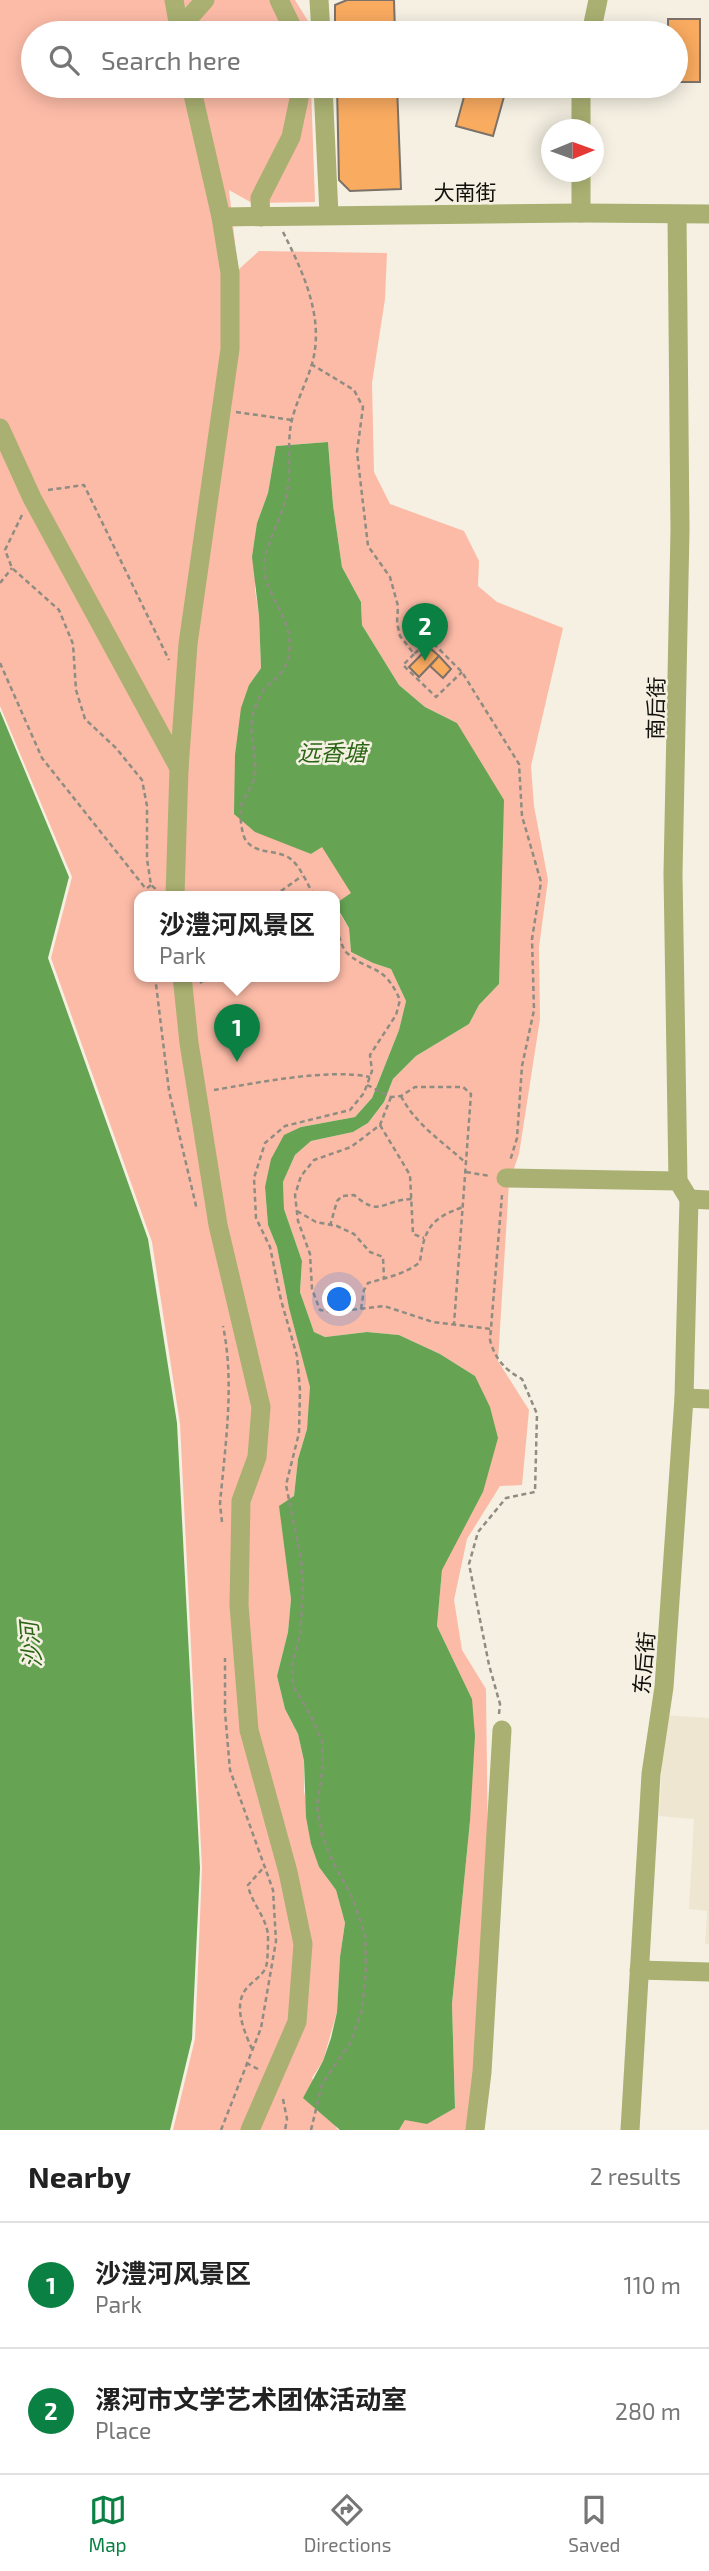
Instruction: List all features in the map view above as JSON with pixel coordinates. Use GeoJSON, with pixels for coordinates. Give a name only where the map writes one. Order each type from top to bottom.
{"type":"FeatureCollection","features":[{"type":"Feature","properties":{"kind":"street"},"geometry":{"type":"LineString","coordinates":[[174,0],[177,21]]}},
{"type":"Feature","properties":{"kind":"street"},"geometry":{"type":"LineString","coordinates":[[187,21],[205,0]]}},
{"type":"Feature","properties":{"kind":"street"},"geometry":{"type":"LineString","coordinates":[[279,0],[289,21]]}},
{"type":"Feature","properties":{"kind":"street"},"geometry":{"type":"LineString","coordinates":[[319,0],[320,21]]}},
{"type":"Feature","properties":{"kind":"street"},"geometry":{"type":"LineString","coordinates":[[593,21],[597,0]]}},
{"type":"Feature","properties":{"kind":"street"},"geometry":{"type":"LineString","coordinates":[[175,891],[179,769],[188,644],[230,349],[230,274],[222,217],[194,98]]}},
{"type":"Feature","properties":{"kind":"street"},"geometry":{"type":"LineString","coordinates":[[268,216],[260,198],[291,137],[299,98]]}},
{"type":"Feature","properties":{"kind":"street"},"geometry":{"type":"LineString","coordinates":[[324,98],[329,215]]}},
{"type":"Feature","properties":{"kind":"street"},"geometry":{"type":"LineString","coordinates":[[581,98],[581,119]]}},
{"type":"Feature","properties":{"kind":"street"},"geometry":{"type":"LineString","coordinates":[[581,182],[582,213]]}},
{"type":"Feature","properties":{"kind":"street","name":"大南街"},"geometry":{"type":"LineString","coordinates":[[222,217],[582,213],[709,215]]}},
{"type":"Feature","properties":{"kind":"street","name":"南后街"},"geometry":{"type":"LineString","coordinates":[[677,215],[680,530],[673,874],[678,1181]]}},
{"type":"Feature","properties":{"kind":"street"},"geometry":{"type":"LineString","coordinates":[[0,428],[32,498],[179,769]]}},
{"type":"Feature","properties":{"kind":"street"},"geometry":{"type":"LineString","coordinates":[[183,982],[218,1225],[261,1407],[257,1457],[241,1501],[239,1605],[249,1730],[288,1872],[303,1944],[297,2022],[250,2130]]}},
{"type":"Feature","properties":{"kind":"street"},"geometry":{"type":"LineString","coordinates":[[506,1178],[678,1181],[689,1199],[709,1200]]}},
{"type":"Feature","properties":{"kind":"street","name":"东后街"},"geometry":{"type":"LineString","coordinates":[[630,2130],[651,1774],[664,1687],[684,1398],[689,1199]]}},
{"type":"Feature","properties":{"kind":"street"},"geometry":{"type":"LineString","coordinates":[[684,1398],[709,1399]]}},
{"type":"Feature","properties":{"kind":"street"},"geometry":{"type":"LineString","coordinates":[[475,2130],[482,2072],[502,1730]]}},
{"type":"Feature","properties":{"kind":"street"},"geometry":{"type":"LineString","coordinates":[[639,1970],[709,1972]]}},
{"type":"Feature","properties":{"kind":"path"},"geometry":{"type":"LineString","coordinates":[[268,216],[301,269],[315,315],[312,364],[292,420],[287,497],[264,560],[266,577],[276,605],[287,622],[291,642],[288,660],[281,676],[264,689],[254,711],[251,728],[255,774],[241,805],[242,826],[246,840],[262,852],[275,851],[292,860],[311,891]]}},
{"type":"Feature","properties":{"kind":"path"},"geometry":{"type":"LineString","coordinates":[[312,364],[354,390],[363,407],[357,452],[368,546],[390,577],[398,606],[397,623],[400,636],[414,653]]}},
{"type":"Feature","properties":{"kind":"path"},"geometry":{"type":"LineString","coordinates":[[221,411],[292,420]]}},
{"type":"Feature","properties":{"kind":"path"},"geometry":{"type":"LineString","coordinates":[[0,583],[12,568]]}},
{"type":"Feature","properties":{"kind":"path"},"geometry":{"type":"LineString","coordinates":[[462,672],[436,697],[403,664],[430,640],[462,672],[519,764],[522,816],[541,883],[532,939],[534,1010],[522,1066],[517,1138],[501,1200],[491,1329],[493,1353],[508,1372],[522,1379],[537,1414],[535,1492],[506,1498],[478,1532],[469,1564],[489,1665],[500,1704],[499,1723],[502,1730]]}},
{"type":"Feature","properties":{"kind":"path"},"geometry":{"type":"LineString","coordinates":[[0,663],[42,758],[146,889],[151,885]]}},
{"type":"Feature","properties":{"kind":"path"},"geometry":{"type":"LineString","coordinates":[[281,891],[302,876]]}},
{"type":"Feature","properties":{"kind":"path"},"geometry":{"type":"LineString","coordinates":[[311,2130],[322,2084],[350,2043],[362,2010],[366,1968],[365,1935],[353,1899],[322,1836],[317,1806],[323,1764],[322,1741],[293,1686],[292,1664],[300,1635],[303,1593],[301,1559],[286,1485],[299,1433],[300,1390],[297,1356],[270,1247],[256,1217],[254,1178],[265,1143],[285,1126],[350,1110],[364,1093],[370,1077],[370,1055],[396,1015],[400,1000],[393,984],[380,971],[345,951],[340,940]]}},
{"type":"Feature","properties":{"kind":"path"},"geometry":{"type":"LineString","coordinates":[[197,1093],[258,1082],[353,1073],[370,1077]]}},
{"type":"Feature","properties":{"kind":"path"},"geometry":{"type":"LineString","coordinates":[[367,1085],[391,1097],[401,1096],[415,1087],[463,1087],[471,1094],[454,1324]]}},
{"type":"Feature","properties":{"kind":"path"},"geometry":{"type":"LineString","coordinates":[[401,1096],[406,1107],[424,1127],[466,1163]]}},
{"type":"Feature","properties":{"kind":"path"},"geometry":{"type":"LineString","coordinates":[[391,1097],[380,1125],[351,1147],[314,1160],[301,1176],[295,1195],[298,1221],[310,1254],[312,1289],[320,1310],[333,1312],[384,1306],[433,1322],[491,1329]]}},
{"type":"Feature","properties":{"kind":"path"},"geometry":{"type":"LineString","coordinates":[[380,1125],[410,1175],[413,1234],[424,1238]]}},
{"type":"Feature","properties":{"kind":"path"},"geometry":{"type":"LineString","coordinates":[[466,1172],[506,1178]]}},
{"type":"Feature","properties":{"kind":"path"},"geometry":{"type":"LineString","coordinates":[[330,1226],[337,1201],[342,1196],[354,1195],[367,1206],[377,1208],[390,1202],[412,1199]]}},
{"type":"Feature","properties":{"kind":"path"},"geometry":{"type":"LineString","coordinates":[[361,1309],[368,1283],[390,1278],[420,1262],[428,1227],[448,1212],[463,1207]]}},
{"type":"Feature","properties":{"kind":"path"},"geometry":{"type":"LineString","coordinates":[[297,1211],[316,1222],[354,1234],[370,1252],[383,1257],[384,1279]]}},
{"type":"Feature","properties":{"kind":"path"},"geometry":{"type":"LineString","coordinates":[[252,2049],[242,2026],[243,1993],[265,1968],[268,1934],[265,1922],[250,1897],[248,1885],[265,1866]]}},
{"type":"Feature","properties":{"kind":"shaded area"},"geometry":{"type":"Polygon","coordinates":[[[0,0],[295,0],[308,21],[21,21],[21,98],[311,98],[315,202],[252,203],[229,190],[238,270],[259,251],[387,253],[385,299],[372,383],[374,472],[390,504],[464,531],[479,561],[478,586],[497,602],[563,628],[531,766],[534,806],[548,880],[539,947],[540,1019],[519,1154],[509,1183],[498,1361],[529,1410],[522,1485],[500,1486],[467,1539],[454,1600],[462,1650],[486,1689],[488,1853],[473,2097],[467,2130],[399,2130],[405,2120],[455,2107],[452,2004],[470,1821],[472,1699],[437,1626],[442,1569],[483,1492],[475,1376],[440,1354],[399,1335],[367,1332],[325,1337],[314,1332],[300,1292],[302,1261],[284,1209],[283,1182],[295,1155],[311,1141],[353,1132],[368,1123],[384,1102],[393,1079],[416,1056],[469,1024],[479,1005],[499,984],[457,723],[425,707],[399,685],[362,625],[361,602],[342,567],[328,442],[276,446],[268,493],[257,523],[255,589],[261,668],[249,685],[292,845],[311,854],[322,846],[352,893],[340,901],[340,891],[134,891],[134,982],[340,982],[340,914],[349,928],[351,952],[391,969],[406,1001],[399,1030],[372,1098],[355,1117],[301,1127],[265,1187],[268,1225],[277,1247],[289,1308],[311,1387],[307,1429],[298,1459],[294,1496],[288,1570],[291,1599],[288,1632],[277,1676],[285,1709],[298,1734],[304,1761],[304,1791],[319,1867],[336,1890],[345,1923],[337,2012],[323,2061],[312,2078],[337,2129],[340,2130],[173,2130],[195,2039],[202,1868],[180,1424],[152,1242],[51,958],[72,877],[0,706],[0,0]]]}},
{"type":"Feature","properties":{"kind":"shaded area"},"geometry":{"type":"Polygon","coordinates":[[[665,1715],[709,1718],[709,1944],[705,1944],[707,1911],[689,1909],[694,1819],[659,1816],[665,1715]]]}},
{"type":"Feature","properties":{"kind":"water","name":"远香塘"},"geometry":{"type":"Polygon","coordinates":[[[328,442],[342,567],[361,602],[362,625],[399,685],[425,707],[457,723],[504,800],[499,984],[479,1005],[469,1024],[416,1056],[393,1079],[384,1102],[368,1123],[353,1132],[311,1141],[295,1155],[283,1182],[284,1209],[302,1261],[300,1292],[314,1332],[325,1337],[367,1332],[399,1335],[440,1354],[475,1376],[490,1407],[498,1438],[483,1492],[442,1570],[437,1626],[472,1699],[475,1736],[470,1821],[452,2004],[455,2108],[427,2124],[405,2120],[399,2130],[340,2130],[303,2098],[323,2061],[331,2038],[337,2012],[345,1923],[336,1890],[319,1867],[311,1844],[306,1817],[304,1761],[298,1734],[285,1709],[277,1676],[288,1632],[291,1599],[279,1506],[294,1496],[298,1459],[307,1429],[310,1387],[289,1308],[277,1247],[268,1225],[265,1187],[271,1159],[284,1135],[301,1127],[355,1117],[372,1098],[399,1030],[406,1001],[391,969],[351,952],[349,928],[340,913],[340,901],[351,893],[322,847],[311,854],[255,832],[234,814],[235,755],[241,708],[249,685],[261,668],[259,616],[252,557],[257,523],[268,493],[276,446],[328,442]]]}},
{"type":"Feature","properties":{"kind":"water","name":"沙河"},"geometry":{"type":"Polygon","coordinates":[[[0,711],[69,877],[48,958],[148,1239],[177,1423],[200,1868],[192,2039],[170,2130],[0,2130],[0,711]]]}},
{"type":"Feature","properties":{"kind":"building"},"geometry":{"type":"Polygon","coordinates":[[[347,0],[394,0],[395,21],[335,21],[335,5],[347,0]]]}},
{"type":"Feature","properties":{"kind":"building"},"geometry":{"type":"Polygon","coordinates":[[[700,19],[700,82],[688,82],[688,21],[668,21],[700,19]]]}},
{"type":"Feature","properties":{"kind":"building"},"geometry":{"type":"Polygon","coordinates":[[[337,98],[397,98],[401,189],[350,191],[339,180],[337,98]]]}},
{"type":"Feature","properties":{"kind":"building"},"geometry":{"type":"Polygon","coordinates":[[[464,98],[504,98],[493,136],[456,126],[464,98]]]}},
{"type":"Feature","properties":{"kind":"building"},"geometry":{"type":"Polygon","coordinates":[[[429,647],[439,656],[419,677],[409,667],[429,647]]]}},
{"type":"Feature","properties":{"kind":"building"},"geometry":{"type":"Polygon","coordinates":[[[439,656],[451,669],[443,678],[430,666],[439,656]]]}},
{"type":"Feature","properties":{"kind":"place","name":"漯河市文学艺术团体活动室"},"geometry":{"type":"Point","coordinates":[425,661]}},
{"type":"Feature","properties":{"kind":"place","name":"沙澧河风景区"},"geometry":{"type":"Point","coordinates":[237,1062]}}]}
